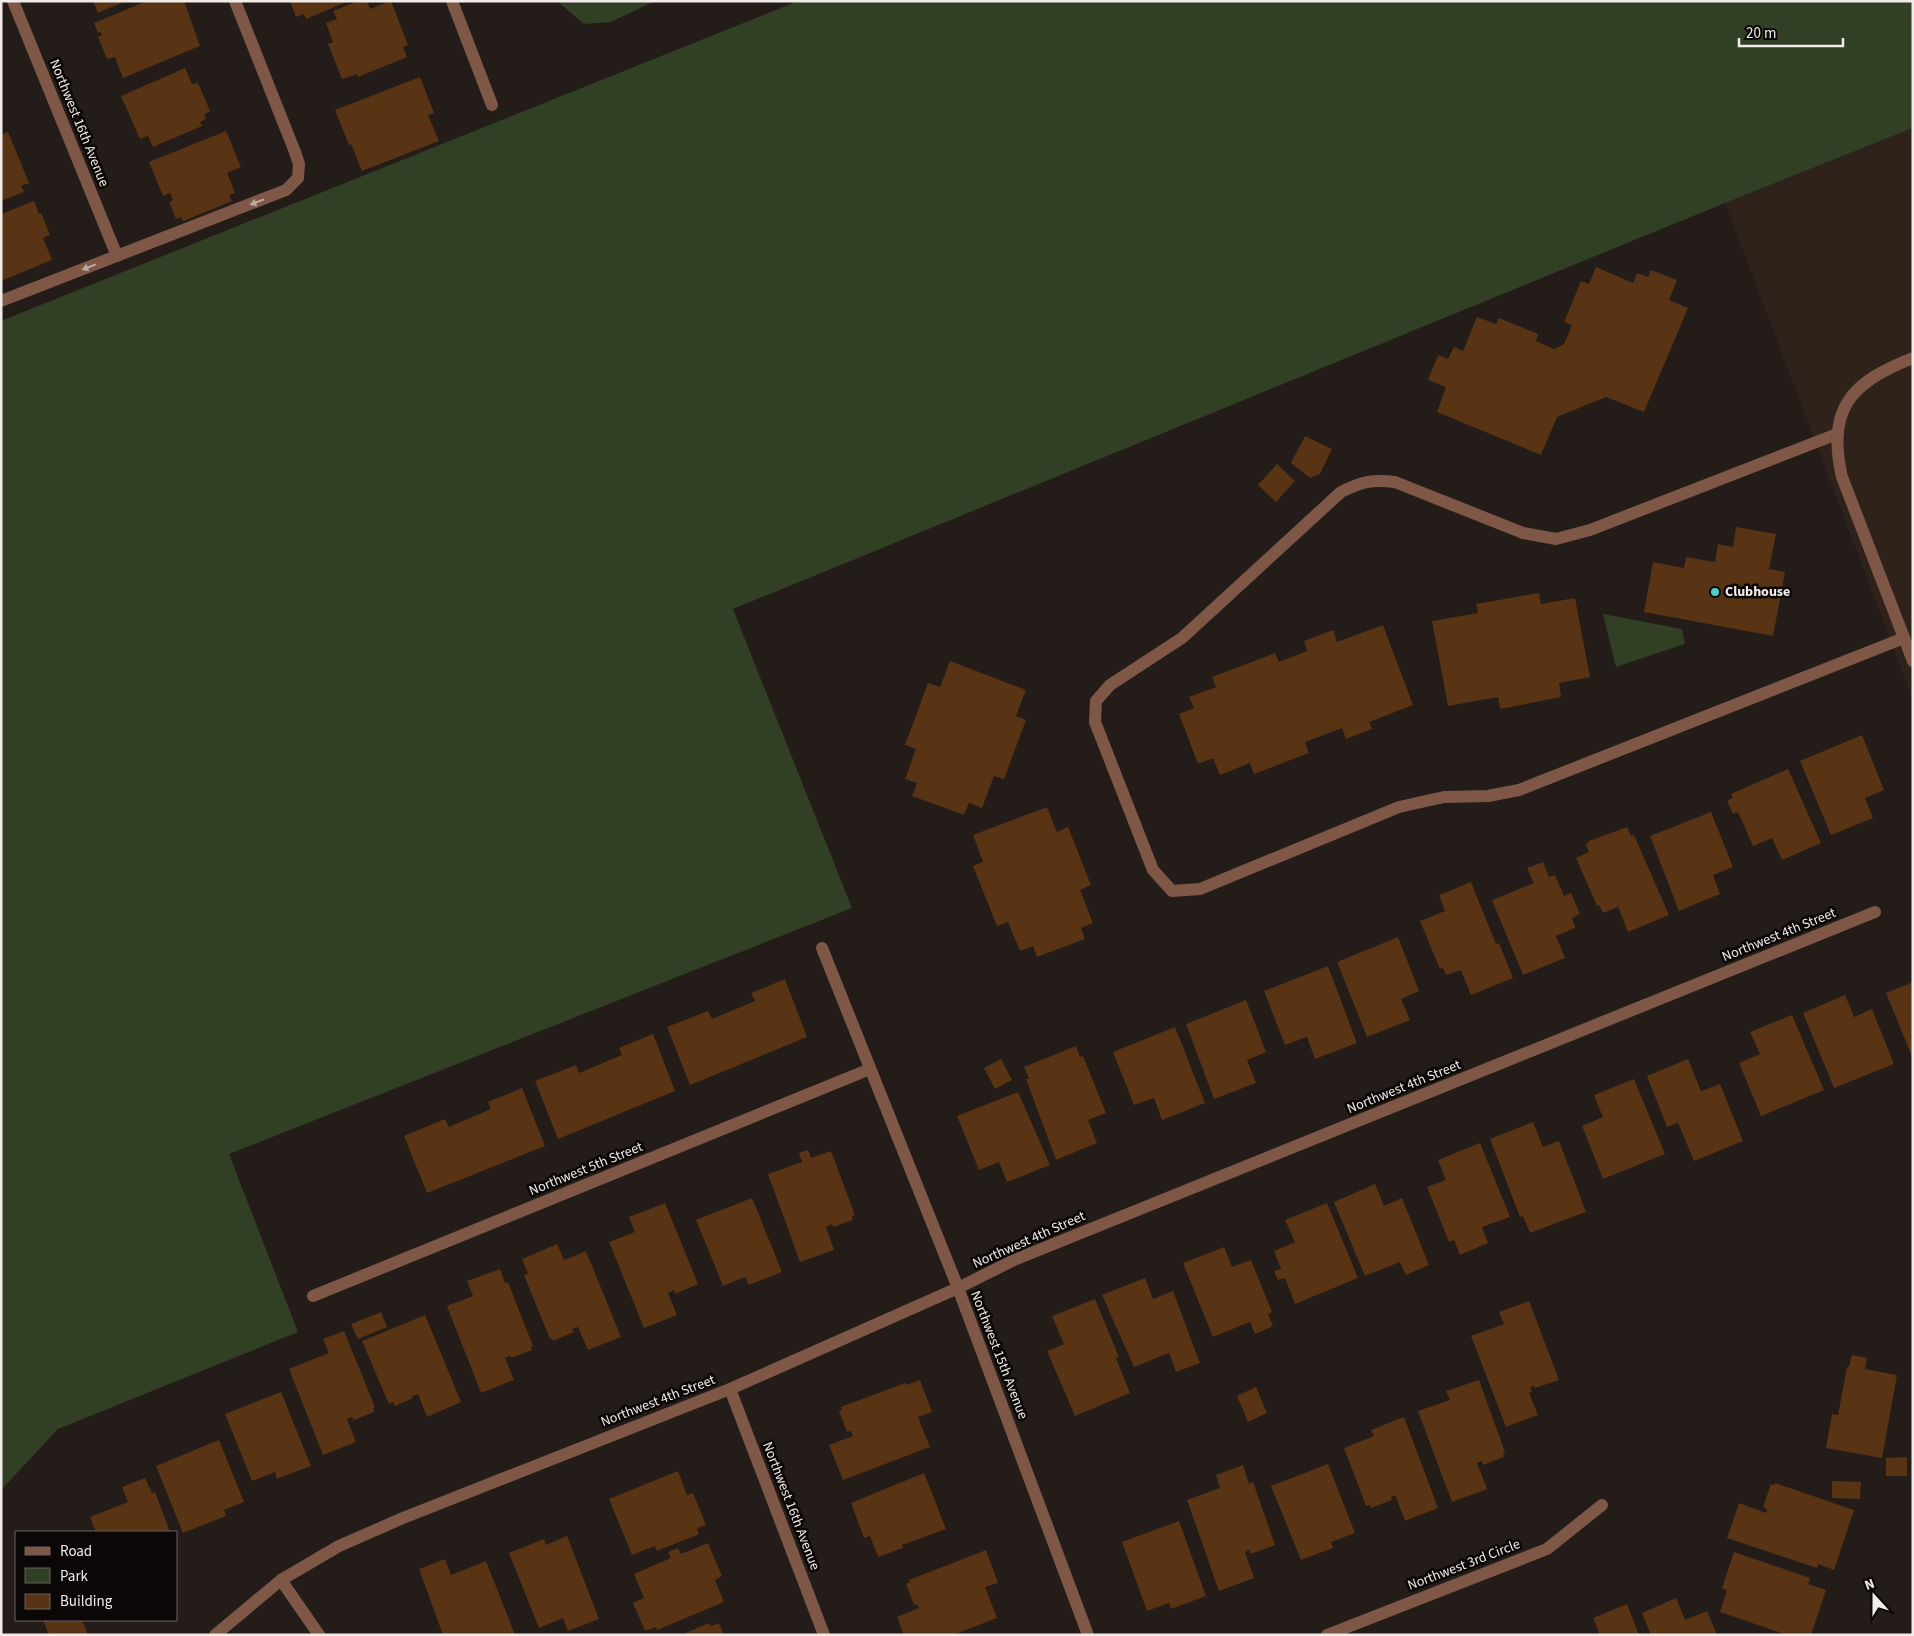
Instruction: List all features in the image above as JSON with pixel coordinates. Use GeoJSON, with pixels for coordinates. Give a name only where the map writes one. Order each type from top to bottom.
{"type":"FeatureCollection","features":[{"type":"Feature","properties":{"kind":"street","name":"Northwest 16th Avenue"},"geometry":{"type":"LineString","coordinates":[[13,1],[117,256]]}},
{"type":"Feature","properties":{"kind":"street"},"geometry":{"type":"LineString","coordinates":[[1,301],[286,190],[298,178],[299,164],[297,158],[235,1]]}},
{"type":"Feature","properties":{"kind":"street"},"geometry":{"type":"LineString","coordinates":[[452,1],[492,105]]}},
{"type":"Feature","properties":{"kind":"street"},"geometry":{"type":"LineString","coordinates":[[1913,358],[1870,378],[1854,392],[1843,407],[1836,434],[1837,455],[1842,477],[1913,661]]}},
{"type":"Feature","properties":{"kind":"street"},"geometry":{"type":"LineString","coordinates":[[1836,434],[1590,530],[1556,539],[1523,533],[1395,482],[1376,480],[1358,484],[1340,492],[1182,638],[1110,685],[1096,701],[1095,722],[1153,870],[1172,891],[1200,889],[1399,807],[1444,797],[1488,796],[1519,790],[1904,638]]}},
{"type":"Feature","properties":{"kind":"street","name":"Northwest 4th Street"},"geometry":{"type":"LineString","coordinates":[[215,1635],[280,1580],[339,1546],[403,1518],[730,1389],[958,1288],[1014,1260],[1875,912]]}},
{"type":"Feature","properties":{"kind":"street","name":"Northwest 15th Avenue"},"geometry":{"type":"LineString","coordinates":[[822,948],[958,1288],[1088,1635]]}},
{"type":"Feature","properties":{"kind":"street","name":"Northwest 5th Street"},"geometry":{"type":"LineString","coordinates":[[313,1296],[870,1069]]}},
{"type":"Feature","properties":{"kind":"street","name":"Northwest 16th Avenue"},"geometry":{"type":"LineString","coordinates":[[730,1389],[824,1635]]}},
{"type":"Feature","properties":{"kind":"street","name":"Northwest 3rd Circle"},"geometry":{"type":"LineString","coordinates":[[1327,1635],[1547,1549],[1602,1505]]}},
{"type":"Feature","properties":{"kind":"street"},"geometry":{"type":"LineString","coordinates":[[280,1580],[319,1635]]}},
{"type":"Feature","properties":{"kind":"shaded area"},"geometry":{"type":"Polygon","coordinates":[[[1913,128],[1913,700],[1725,203],[1913,128]]]}},
{"type":"Feature","properties":{"kind":"green space"},"geometry":{"type":"Polygon","coordinates":[[[557,1],[655,1],[611,22],[584,24],[557,1]]]}},
{"type":"Feature","properties":{"kind":"green space"},"geometry":{"type":"Polygon","coordinates":[[[798,1],[1913,1],[1913,128],[1725,203],[733,609],[852,908],[229,1154],[298,1332],[58,1429],[1,1490],[1,321],[798,1]]]}},
{"type":"Feature","properties":{"kind":"green space"},"geometry":{"type":"Polygon","coordinates":[[[1603,614],[1682,629],[1685,644],[1616,667],[1603,614]]]}},
{"type":"Feature","properties":{"kind":"building"},"geometry":{"type":"Polygon","coordinates":[[[93,1],[126,1],[98,13],[93,1]]]}},
{"type":"Feature","properties":{"kind":"building"},"geometry":{"type":"Polygon","coordinates":[[[147,1],[184,1],[200,46],[123,78],[115,57],[107,59],[98,37],[102,35],[101,32],[98,33],[94,23],[147,1]]]}},
{"type":"Feature","properties":{"kind":"building"},"geometry":{"type":"Polygon","coordinates":[[[290,1],[349,1],[306,19],[304,14],[296,17],[290,1]]]}},
{"type":"Feature","properties":{"kind":"building"},"geometry":{"type":"Polygon","coordinates":[[[358,1],[367,1],[370,9],[391,1],[408,45],[403,47],[407,57],[358,77],[357,74],[342,79],[328,44],[333,42],[326,23],[337,19],[333,11],[358,1]]]}},
{"type":"Feature","properties":{"kind":"building"},"geometry":{"type":"Polygon","coordinates":[[[185,68],[192,84],[198,83],[210,111],[204,115],[206,119],[200,122],[202,126],[153,147],[148,136],[140,139],[121,96],[185,68]]]}},
{"type":"Feature","properties":{"kind":"building"},"geometry":{"type":"Polygon","coordinates":[[[420,77],[434,113],[428,115],[439,141],[362,171],[335,110],[420,77]]]}},
{"type":"Feature","properties":{"kind":"building"},"geometry":{"type":"Polygon","coordinates":[[[226,131],[241,167],[227,173],[235,193],[229,195],[232,201],[183,221],[181,217],[176,219],[169,202],[173,200],[170,193],[163,196],[149,162],[226,131]]]}},
{"type":"Feature","properties":{"kind":"building"},"geometry":{"type":"Polygon","coordinates":[[[8,132],[29,183],[21,186],[24,192],[1,201],[1,135],[8,132]]]}},
{"type":"Feature","properties":{"kind":"building"},"geometry":{"type":"Polygon","coordinates":[[[34,201],[50,235],[43,238],[52,260],[1,281],[1,214],[34,201]]]}},
{"type":"Feature","properties":{"kind":"building"},"geometry":{"type":"Polygon","coordinates":[[[1596,267],[1633,283],[1637,273],[1648,277],[1651,270],[1677,280],[1669,300],[1688,308],[1644,412],[1606,397],[1557,417],[1541,455],[1437,412],[1446,387],[1428,380],[1438,355],[1448,359],[1454,347],[1463,351],[1477,317],[1496,324],[1499,318],[1538,334],[1536,341],[1554,349],[1564,344],[1572,325],[1564,322],[1581,281],[1589,284],[1596,267]]]}},
{"type":"Feature","properties":{"kind":"building"},"geometry":{"type":"Polygon","coordinates":[[[1305,436],[1332,449],[1320,474],[1310,478],[1291,463],[1305,436]]]}},
{"type":"Feature","properties":{"kind":"building"},"geometry":{"type":"Polygon","coordinates":[[[1277,464],[1295,481],[1276,502],[1258,485],[1277,464]]]}},
{"type":"Feature","properties":{"kind":"building","name":"Clubhouse"},"geometry":{"type":"Polygon","coordinates":[[[1736,527],[1776,534],[1769,569],[1785,572],[1773,636],[1644,612],[1653,562],[1684,568],[1686,557],[1715,562],[1718,544],[1733,547],[1736,527]]]}},
{"type":"Feature","properties":{"kind":"building"},"geometry":{"type":"Polygon","coordinates":[[[1539,593],[1541,604],[1575,598],[1590,677],[1559,683],[1561,697],[1500,709],[1498,697],[1448,706],[1432,621],[1478,613],[1476,604],[1539,593]]]}},
{"type":"Feature","properties":{"kind":"building"},"geometry":{"type":"Polygon","coordinates":[[[1383,625],[1413,705],[1369,722],[1372,729],[1346,739],[1342,728],[1305,742],[1309,753],[1254,774],[1250,763],[1220,775],[1213,758],[1198,764],[1179,714],[1194,708],[1189,697],[1216,687],[1212,677],[1275,653],[1279,662],[1307,651],[1304,641],[1333,630],[1337,642],[1383,625]]]}},
{"type":"Feature","properties":{"kind":"building"},"geometry":{"type":"Polygon","coordinates":[[[950,661],[1026,690],[1016,716],[1026,720],[1004,779],[994,776],[982,808],[969,803],[964,815],[912,796],[917,783],[905,779],[916,749],[905,745],[928,683],[940,687],[950,661]]]}},
{"type":"Feature","properties":{"kind":"building"},"geometry":{"type":"Polygon","coordinates":[[[1862,735],[1884,790],[1865,798],[1873,818],[1831,835],[1800,761],[1862,735]]]}},
{"type":"Feature","properties":{"kind":"building"},"geometry":{"type":"Polygon","coordinates":[[[1788,769],[1821,843],[1782,860],[1772,838],[1753,846],[1738,812],[1733,814],[1727,801],[1733,798],[1731,794],[1788,769]]]}},
{"type":"Feature","properties":{"kind":"building"},"geometry":{"type":"Polygon","coordinates":[[[1047,807],[1057,832],[1068,827],[1091,885],[1080,890],[1093,923],[1081,928],[1085,939],[1037,957],[1033,946],[1020,951],[1008,922],[997,926],[973,866],[983,862],[973,835],[1047,807]]]}},
{"type":"Feature","properties":{"kind":"building"},"geometry":{"type":"Polygon","coordinates":[[[1711,812],[1733,867],[1713,875],[1720,894],[1679,911],[1650,836],[1711,812]]]}},
{"type":"Feature","properties":{"kind":"building"},"geometry":{"type":"Polygon","coordinates":[[[1627,827],[1631,836],[1634,835],[1669,915],[1628,932],[1618,907],[1603,913],[1599,905],[1597,906],[1576,858],[1589,852],[1586,845],[1589,841],[1627,827]]]}},
{"type":"Feature","properties":{"kind":"building"},"geometry":{"type":"Polygon","coordinates":[[[1543,862],[1549,877],[1555,875],[1564,896],[1571,893],[1580,914],[1572,918],[1575,928],[1556,936],[1565,958],[1523,975],[1492,900],[1534,883],[1527,868],[1543,862]]]}},
{"type":"Feature","properties":{"kind":"building"},"geometry":{"type":"Polygon","coordinates":[[[1471,882],[1496,944],[1499,943],[1513,978],[1471,995],[1461,970],[1446,975],[1443,968],[1440,969],[1420,921],[1445,911],[1439,895],[1471,882]]]}},
{"type":"Feature","properties":{"kind":"building"},"geometry":{"type":"Polygon","coordinates":[[[1398,937],[1419,991],[1401,999],[1410,1020],[1367,1037],[1337,962],[1398,937]]]}},
{"type":"Feature","properties":{"kind":"building"},"geometry":{"type":"Polygon","coordinates":[[[1328,966],[1357,1043],[1315,1059],[1307,1037],[1285,1045],[1264,991],[1328,966]]]}},
{"type":"Feature","properties":{"kind":"building"},"geometry":{"type":"Polygon","coordinates":[[[785,979],[807,1037],[690,1085],[667,1027],[708,1011],[712,1019],[755,1001],[751,993],[785,979]]]}},
{"type":"Feature","properties":{"kind":"building"},"geometry":{"type":"Polygon","coordinates":[[[1913,982],[1913,1059],[1886,993],[1913,982]]]}},
{"type":"Feature","properties":{"kind":"building"},"geometry":{"type":"Polygon","coordinates":[[[1845,995],[1854,1017],[1872,1009],[1894,1064],[1834,1088],[1803,1013],[1845,995]]]}},
{"type":"Feature","properties":{"kind":"building"},"geometry":{"type":"Polygon","coordinates":[[[1246,1000],[1266,1052],[1247,1060],[1256,1083],[1214,1099],[1186,1024],[1246,1000]]]}},
{"type":"Feature","properties":{"kind":"building"},"geometry":{"type":"Polygon","coordinates":[[[1792,1015],[1824,1090],[1761,1116],[1739,1063],[1760,1054],[1750,1032],[1792,1015]]]}},
{"type":"Feature","properties":{"kind":"building"},"geometry":{"type":"Polygon","coordinates":[[[1175,1027],[1205,1103],[1162,1120],[1154,1098],[1134,1105],[1113,1052],[1175,1027]]]}},
{"type":"Feature","properties":{"kind":"building"},"geometry":{"type":"Polygon","coordinates":[[[653,1034],[675,1091],[558,1139],[535,1081],[576,1065],[579,1073],[622,1055],[619,1048],[653,1034]]]}},
{"type":"Feature","properties":{"kind":"building"},"geometry":{"type":"Polygon","coordinates":[[[1076,1046],[1080,1057],[1083,1056],[1106,1113],[1088,1120],[1097,1143],[1056,1160],[1026,1079],[1029,1079],[1024,1067],[1076,1046]]]}},
{"type":"Feature","properties":{"kind":"building"},"geometry":{"type":"Polygon","coordinates":[[[1001,1059],[1012,1080],[995,1089],[984,1068],[1001,1059]]]}},
{"type":"Feature","properties":{"kind":"building"},"geometry":{"type":"Polygon","coordinates":[[[1688,1059],[1701,1091],[1720,1084],[1743,1141],[1694,1161],[1678,1123],[1667,1127],[1647,1076],[1688,1059]]]}},
{"type":"Feature","properties":{"kind":"building"},"geometry":{"type":"Polygon","coordinates":[[[1634,1079],[1665,1154],[1603,1179],[1582,1126],[1603,1117],[1594,1095],[1634,1079]]]}},
{"type":"Feature","properties":{"kind":"building"},"geometry":{"type":"Polygon","coordinates":[[[522,1088],[545,1146],[427,1193],[404,1136],[445,1119],[449,1127],[491,1109],[488,1102],[522,1088]]]}},
{"type":"Feature","properties":{"kind":"building"},"geometry":{"type":"Polygon","coordinates":[[[1018,1092],[1050,1165],[1007,1182],[999,1162],[979,1170],[957,1116],[1018,1092]]]}},
{"type":"Feature","properties":{"kind":"building"},"geometry":{"type":"Polygon","coordinates":[[[1533,1122],[1543,1147],[1559,1141],[1586,1212],[1530,1233],[1523,1216],[1520,1217],[1490,1139],[1533,1122]]]}},
{"type":"Feature","properties":{"kind":"building"},"geometry":{"type":"Polygon","coordinates":[[[1480,1143],[1510,1217],[1482,1227],[1488,1243],[1460,1255],[1454,1240],[1449,1242],[1427,1187],[1446,1180],[1438,1160],[1480,1143]]]}},
{"type":"Feature","properties":{"kind":"building"},"geometry":{"type":"Polygon","coordinates":[[[808,1150],[811,1158],[831,1151],[855,1215],[852,1216],[853,1220],[833,1227],[832,1224],[826,1227],[834,1250],[800,1262],[768,1174],[802,1162],[799,1153],[808,1150]]]}},
{"type":"Feature","properties":{"kind":"building"},"geometry":{"type":"Polygon","coordinates":[[[1375,1184],[1384,1206],[1402,1198],[1429,1265],[1406,1275],[1400,1262],[1365,1276],[1334,1202],[1375,1184]]]}},
{"type":"Feature","properties":{"kind":"building"},"geometry":{"type":"Polygon","coordinates":[[[752,1198],[782,1272],[749,1285],[745,1277],[723,1286],[696,1220],[752,1198]]]}},
{"type":"Feature","properties":{"kind":"building"},"geometry":{"type":"Polygon","coordinates":[[[665,1203],[698,1284],[675,1294],[674,1290],[668,1293],[677,1315],[644,1328],[609,1242],[635,1232],[629,1217],[665,1203]]]}},
{"type":"Feature","properties":{"kind":"building"},"geometry":{"type":"Polygon","coordinates":[[[1327,1203],[1358,1278],[1295,1304],[1285,1278],[1278,1280],[1274,1271],[1281,1269],[1274,1251],[1295,1242],[1285,1220],[1327,1203]]]}},
{"type":"Feature","properties":{"kind":"building"},"geometry":{"type":"Polygon","coordinates":[[[557,1244],[564,1260],[586,1251],[621,1337],[588,1350],[578,1327],[572,1329],[574,1332],[553,1341],[552,1338],[550,1339],[524,1275],[528,1274],[522,1259],[557,1244]]]}},
{"type":"Feature","properties":{"kind":"building"},"geometry":{"type":"Polygon","coordinates":[[[1224,1247],[1232,1267],[1251,1260],[1272,1312],[1268,1314],[1273,1326],[1255,1334],[1250,1322],[1213,1337],[1183,1263],[1224,1247]]]}},
{"type":"Feature","properties":{"kind":"building"},"geometry":{"type":"Polygon","coordinates":[[[500,1269],[505,1283],[508,1282],[533,1346],[531,1347],[532,1350],[511,1358],[510,1356],[505,1358],[514,1380],[481,1393],[447,1306],[473,1296],[467,1281],[500,1269]]]}},
{"type":"Feature","properties":{"kind":"building"},"geometry":{"type":"Polygon","coordinates":[[[1145,1278],[1153,1299],[1173,1291],[1200,1363],[1176,1372],[1169,1353],[1134,1367],[1102,1295],[1145,1278]]]}},
{"type":"Feature","properties":{"kind":"building"},"geometry":{"type":"Polygon","coordinates":[[[1095,1299],[1119,1357],[1116,1358],[1130,1393],[1075,1416],[1047,1351],[1064,1344],[1052,1316],[1095,1299]]]}},
{"type":"Feature","properties":{"kind":"building"},"geometry":{"type":"Polygon","coordinates":[[[1529,1301],[1559,1380],[1535,1388],[1534,1386],[1530,1387],[1532,1392],[1529,1393],[1538,1415],[1506,1427],[1471,1336],[1504,1324],[1499,1312],[1529,1301]]]}},
{"type":"Feature","properties":{"kind":"building"},"geometry":{"type":"Polygon","coordinates":[[[381,1312],[387,1327],[358,1339],[351,1324],[381,1312]]]}},
{"type":"Feature","properties":{"kind":"building"},"geometry":{"type":"Polygon","coordinates":[[[425,1315],[461,1402],[427,1417],[418,1394],[395,1406],[393,1402],[389,1404],[362,1341],[425,1315]]]}},
{"type":"Feature","properties":{"kind":"building"},"geometry":{"type":"Polygon","coordinates":[[[344,1331],[375,1407],[373,1408],[374,1412],[354,1420],[352,1417],[347,1419],[356,1442],[323,1455],[289,1369],[329,1353],[323,1339],[344,1331]]]}},
{"type":"Feature","properties":{"kind":"building"},"geometry":{"type":"Polygon","coordinates":[[[1852,1355],[1867,1358],[1865,1369],[1897,1375],[1882,1458],[1826,1448],[1832,1414],[1838,1415],[1847,1367],[1849,1367],[1852,1355]]]}},
{"type":"Feature","properties":{"kind":"building"},"geometry":{"type":"Polygon","coordinates":[[[920,1380],[932,1412],[918,1417],[930,1447],[843,1480],[829,1445],[853,1436],[851,1431],[847,1432],[839,1411],[842,1410],[841,1407],[905,1383],[906,1385],[920,1380]]]}},
{"type":"Feature","properties":{"kind":"building"},"geometry":{"type":"Polygon","coordinates":[[[1479,1380],[1505,1452],[1503,1453],[1504,1457],[1483,1465],[1482,1461],[1477,1463],[1487,1489],[1452,1502],[1418,1411],[1450,1400],[1446,1391],[1479,1380]]]}},
{"type":"Feature","properties":{"kind":"building"},"geometry":{"type":"Polygon","coordinates":[[[1256,1387],[1267,1413],[1248,1422],[1237,1396],[1256,1387]]]}},
{"type":"Feature","properties":{"kind":"building"},"geometry":{"type":"Polygon","coordinates":[[[281,1392],[311,1466],[277,1479],[275,1472],[252,1481],[225,1414],[281,1392]]]}},
{"type":"Feature","properties":{"kind":"building"},"geometry":{"type":"Polygon","coordinates":[[[1404,1417],[1438,1508],[1405,1521],[1395,1495],[1391,1497],[1392,1500],[1371,1508],[1370,1505],[1366,1506],[1344,1448],[1374,1436],[1371,1430],[1404,1417]]]}},
{"type":"Feature","properties":{"kind":"building"},"geometry":{"type":"Polygon","coordinates":[[[219,1440],[244,1502],[224,1510],[226,1516],[183,1533],[156,1466],[219,1440]]]}},
{"type":"Feature","properties":{"kind":"building"},"geometry":{"type":"Polygon","coordinates":[[[1907,1457],[1907,1476],[1886,1476],[1886,1458],[1907,1457]]]}},
{"type":"Feature","properties":{"kind":"building"},"geometry":{"type":"Polygon","coordinates":[[[1328,1464],[1355,1533],[1331,1542],[1333,1548],[1301,1560],[1271,1486],[1328,1464]]]}},
{"type":"Feature","properties":{"kind":"building"},"geometry":{"type":"Polygon","coordinates":[[[1243,1465],[1249,1484],[1253,1482],[1275,1545],[1251,1554],[1249,1550],[1245,1552],[1254,1578],[1219,1591],[1187,1500],[1220,1488],[1216,1475],[1243,1465]]]}},
{"type":"Feature","properties":{"kind":"building"},"geometry":{"type":"Polygon","coordinates":[[[678,1471],[687,1495],[693,1493],[706,1525],[697,1528],[699,1534],[657,1551],[655,1546],[632,1555],[609,1499],[678,1471]]]}},
{"type":"Feature","properties":{"kind":"building"},"geometry":{"type":"Polygon","coordinates":[[[924,1473],[946,1529],[902,1545],[903,1548],[878,1557],[870,1536],[864,1538],[851,1503],[924,1473]]]}},
{"type":"Feature","properties":{"kind":"building"},"geometry":{"type":"Polygon","coordinates":[[[145,1478],[152,1493],[155,1492],[170,1531],[96,1531],[90,1517],[128,1502],[122,1487],[145,1478]]]}},
{"type":"Feature","properties":{"kind":"building"},"geometry":{"type":"Polygon","coordinates":[[[1832,1481],[1861,1482],[1860,1499],[1832,1498],[1832,1481]]]}},
{"type":"Feature","properties":{"kind":"building"},"geometry":{"type":"Polygon","coordinates":[[[1775,1483],[1854,1510],[1834,1570],[1818,1564],[1817,1568],[1727,1538],[1739,1503],[1766,1513],[1767,1509],[1763,1507],[1771,1484],[1774,1485],[1775,1483]]]}},
{"type":"Feature","properties":{"kind":"building"},"geometry":{"type":"Polygon","coordinates":[[[1179,1521],[1206,1596],[1171,1609],[1169,1603],[1147,1611],[1122,1542],[1179,1521]]]}},
{"type":"Feature","properties":{"kind":"building"},"geometry":{"type":"Polygon","coordinates":[[[567,1536],[599,1619],[568,1631],[563,1618],[539,1628],[509,1553],[544,1539],[546,1545],[567,1536]]]}},
{"type":"Feature","properties":{"kind":"building"},"geometry":{"type":"Polygon","coordinates":[[[708,1543],[722,1576],[715,1580],[724,1602],[657,1630],[656,1627],[645,1631],[633,1603],[644,1598],[634,1574],[671,1558],[668,1552],[678,1548],[681,1554],[708,1543]]]}},
{"type":"Feature","properties":{"kind":"building"},"geometry":{"type":"Polygon","coordinates":[[[986,1550],[998,1583],[985,1587],[997,1618],[953,1635],[904,1635],[897,1617],[919,1608],[917,1604],[914,1605],[906,1584],[910,1582],[909,1580],[986,1550]]]}},
{"type":"Feature","properties":{"kind":"building"},"geometry":{"type":"Polygon","coordinates":[[[1734,1552],[1810,1578],[1808,1584],[1826,1590],[1811,1635],[1787,1635],[1720,1612],[1727,1590],[1722,1588],[1734,1552]]]}},
{"type":"Feature","properties":{"kind":"building"},"geometry":{"type":"Polygon","coordinates":[[[445,1559],[451,1575],[486,1561],[515,1635],[443,1635],[419,1569],[445,1559]]]}},
{"type":"Feature","properties":{"kind":"building"},"geometry":{"type":"Polygon","coordinates":[[[1676,1598],[1685,1620],[1707,1611],[1717,1635],[1651,1635],[1642,1613],[1676,1598]]]}},
{"type":"Feature","properties":{"kind":"building"},"geometry":{"type":"Polygon","coordinates":[[[1627,1604],[1639,1635],[1600,1635],[1593,1618],[1627,1604]]]}},
{"type":"Feature","properties":{"kind":"building"},"geometry":{"type":"Polygon","coordinates":[[[43,1621],[82,1621],[88,1635],[49,1635],[43,1621]]]}},
{"type":"Feature","properties":{"kind":"building"},"geometry":{"type":"Polygon","coordinates":[[[709,1623],[711,1626],[719,1623],[724,1635],[681,1635],[709,1623]]]}},
{"type":"Feature","properties":{"kind":"place","name":"Clubhouse"},"geometry":{"type":"Point","coordinates":[1715,592]}}]}
